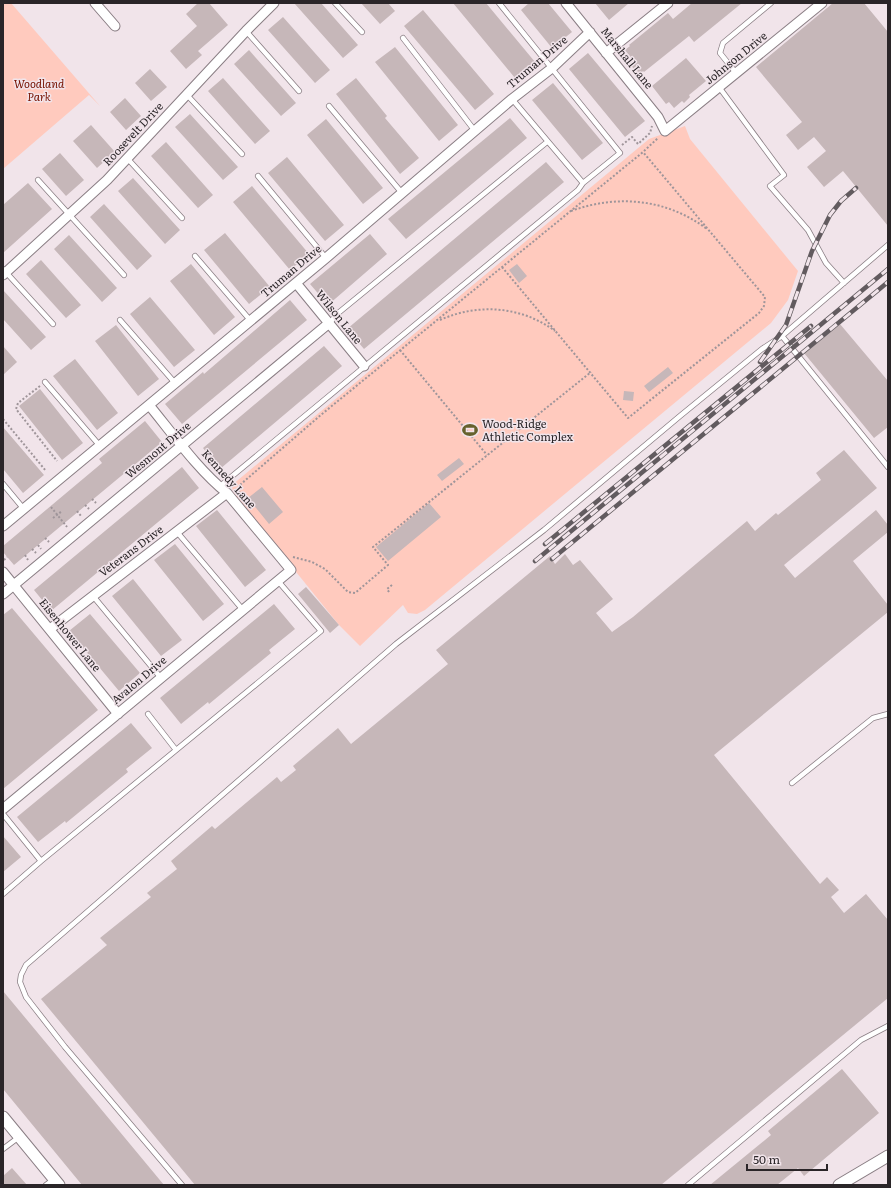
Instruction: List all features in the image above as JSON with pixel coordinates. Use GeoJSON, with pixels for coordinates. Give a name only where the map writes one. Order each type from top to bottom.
{"type":"FeatureCollection","features":[{"type":"Feature","properties":{"kind":"street"},"geometry":{"type":"LineString","coordinates":[[95,3],[115,26]]}},
{"type":"Feature","properties":{"kind":"street","name":"Roosevelt Drive"},"geometry":{"type":"LineString","coordinates":[[4,272],[107,180],[274,3]]}},
{"type":"Feature","properties":{"kind":"street","name":"Marshall Lane"},"geometry":{"type":"LineString","coordinates":[[566,3],[658,117],[665,131]]}},
{"type":"Feature","properties":{"kind":"street"},"geometry":{"type":"LineString","coordinates":[[606,53],[668,3]]}},
{"type":"Feature","properties":{"kind":"street","name":"Johnson Drive"},"geometry":{"type":"LineString","coordinates":[[665,131],[822,3]]}},
{"type":"Feature","properties":{"kind":"street","name":"Truman Drive"},"geometry":{"type":"LineString","coordinates":[[3,526],[326,258],[512,99],[552,68],[590,32]]}},
{"type":"Feature","properties":{"kind":"street","name":"Wilson Lane"},"geometry":{"type":"LineString","coordinates":[[296,283],[328,324],[364,366]]}},
{"type":"Feature","properties":{"kind":"street","name":"Wesmont Drive"},"geometry":{"type":"LineString","coordinates":[[3,594],[328,324]]}},
{"type":"Feature","properties":{"kind":"street","name":"Kennedy Lane"},"geometry":{"type":"LineString","coordinates":[[149,405],[219,487],[227,493],[291,570]]}},
{"type":"Feature","properties":{"kind":"street","name":"Veterans Drive"},"geometry":{"type":"LineString","coordinates":[[50,629],[227,493]]}},
{"type":"Feature","properties":{"kind":"street","name":"Avalon Drive"},"geometry":{"type":"LineString","coordinates":[[3,809],[291,570]]}},
{"type":"Feature","properties":{"kind":"street","name":"Eisenhower Lane"},"geometry":{"type":"LineString","coordinates":[[3,572],[118,714]]}},
{"type":"Feature","properties":{"kind":"street"},"geometry":{"type":"LineString","coordinates":[[3,1117],[19,1136],[53,1183]]}},
{"type":"Feature","properties":{"kind":"street"},"geometry":{"type":"LineString","coordinates":[[839,1185],[888,1156]]}},
{"type":"Feature","properties":{"kind":"lane"},"geometry":{"type":"LineString","coordinates":[[335,3],[362,32]]}},
{"type":"Feature","properties":{"kind":"lane"},"geometry":{"type":"LineString","coordinates":[[219,487],[578,190],[620,153],[499,3]]}},
{"type":"Feature","properties":{"kind":"lane"},"geometry":{"type":"LineString","coordinates":[[736,73],[720,53],[723,43],[771,3]]}},
{"type":"Feature","properties":{"kind":"lane"},"geometry":{"type":"LineString","coordinates":[[246,31],[300,91]]}},
{"type":"Feature","properties":{"kind":"lane"},"geometry":{"type":"LineString","coordinates":[[403,38],[475,131]]}},
{"type":"Feature","properties":{"kind":"lane"},"geometry":{"type":"LineString","coordinates":[[719,88],[784,175],[770,186],[808,230],[826,263],[844,283]]}},
{"type":"Feature","properties":{"kind":"lane"},"geometry":{"type":"LineString","coordinates":[[187,95],[242,154]]}},
{"type":"Feature","properties":{"kind":"lane"},"geometry":{"type":"LineString","coordinates":[[512,99],[583,184]]}},
{"type":"Feature","properties":{"kind":"lane"},"geometry":{"type":"LineString","coordinates":[[329,106],[402,193]]}},
{"type":"Feature","properties":{"kind":"lane"},"geometry":{"type":"LineString","coordinates":[[328,324],[337,314],[547,142]]}},
{"type":"Feature","properties":{"kind":"lane"},"geometry":{"type":"LineString","coordinates":[[127,158],[182,218]]}},
{"type":"Feature","properties":{"kind":"lane"},"geometry":{"type":"LineString","coordinates":[[258,176],[326,258]]}},
{"type":"Feature","properties":{"kind":"lane"},"geometry":{"type":"LineString","coordinates":[[38,180],[124,275]]}},
{"type":"Feature","properties":{"kind":"lane"},"geometry":{"type":"LineString","coordinates":[[182,1185],[65,1047],[26,997],[20,982],[21,975],[26,965],[39,952],[396,644],[544,530],[762,349],[782,336],[888,245]]}},
{"type":"Feature","properties":{"kind":"lane"},"geometry":{"type":"LineString","coordinates":[[195,256],[250,320]]}},
{"type":"Feature","properties":{"kind":"lane"},"geometry":{"type":"LineString","coordinates":[[4,272],[53,324]]}},
{"type":"Feature","properties":{"kind":"lane"},"geometry":{"type":"LineString","coordinates":[[120,320],[175,383]]}},
{"type":"Feature","properties":{"kind":"lane"},"geometry":{"type":"LineString","coordinates":[[782,336],[888,467]]}},
{"type":"Feature","properties":{"kind":"lane"},"geometry":{"type":"LineString","coordinates":[[45,382],[100,446]]}},
{"type":"Feature","properties":{"kind":"lane"},"geometry":{"type":"LineString","coordinates":[[3,484],[23,508]]}},
{"type":"Feature","properties":{"kind":"lane"},"geometry":{"type":"LineString","coordinates":[[177,532],[243,610]]}},
{"type":"Feature","properties":{"kind":"lane"},"geometry":{"type":"LineString","coordinates":[[3,894],[41,861],[321,631],[278,581]]}},
{"type":"Feature","properties":{"kind":"lane"},"geometry":{"type":"LineString","coordinates":[[93,595],[160,678]]}},
{"type":"Feature","properties":{"kind":"lane"},"geometry":{"type":"LineString","coordinates":[[148,714],[176,750]]}},
{"type":"Feature","properties":{"kind":"lane"},"geometry":{"type":"LineString","coordinates":[[792,783],[873,718],[888,714]]}},
{"type":"Feature","properties":{"kind":"lane"},"geometry":{"type":"LineString","coordinates":[[3,814],[41,861]]}},
{"type":"Feature","properties":{"kind":"lane"},"geometry":{"type":"LineString","coordinates":[[688,1185],[861,1040],[888,1026]]}},
{"type":"Feature","properties":{"kind":"lane"},"geometry":{"type":"LineString","coordinates":[[3,1149],[19,1136]]}},
{"type":"Feature","properties":{"kind":"path"},"geometry":{"type":"LineString","coordinates":[[242,498],[239,490],[241,484],[322,414],[643,152],[665,131],[652,125],[650,133],[638,144],[632,137],[616,149]]}},
{"type":"Feature","properties":{"kind":"path"},"geometry":{"type":"LineString","coordinates":[[502,267],[628,418],[762,310],[765,297],[643,152]]}},
{"type":"Feature","properties":{"kind":"path"},"geometry":{"type":"LineString","coordinates":[[570,212],[602,202],[636,201],[675,210],[710,231]]}},
{"type":"Feature","properties":{"kind":"path"},"geometry":{"type":"LineString","coordinates":[[437,321],[459,312],[495,309],[528,316],[558,333]]}},
{"type":"Feature","properties":{"kind":"path"},"geometry":{"type":"LineString","coordinates":[[400,350],[487,455]]}},
{"type":"Feature","properties":{"kind":"path"},"geometry":{"type":"LineString","coordinates":[[290,555],[325,569],[348,592],[355,593],[388,565],[373,547],[591,372]]}},
{"type":"Feature","properties":{"kind":"path"},"geometry":{"type":"LineString","coordinates":[[45,382],[18,403],[16,409],[58,461]]}},
{"type":"Feature","properties":{"kind":"path"},"geometry":{"type":"LineString","coordinates":[[3,419],[46,471]]}},
{"type":"Feature","properties":{"kind":"path"},"geometry":{"type":"LineString","coordinates":[[92,499],[96,503]]}},
{"type":"Feature","properties":{"kind":"path"},"geometry":{"type":"LineString","coordinates":[[85,505],[89,509]]}},
{"type":"Feature","properties":{"kind":"path"},"geometry":{"type":"LineString","coordinates":[[50,507],[67,527]]}},
{"type":"Feature","properties":{"kind":"path"},"geometry":{"type":"LineString","coordinates":[[53,518],[62,511]]}},
{"type":"Feature","properties":{"kind":"path"},"geometry":{"type":"LineString","coordinates":[[77,511],[81,516]]}},
{"type":"Feature","properties":{"kind":"path"},"geometry":{"type":"LineString","coordinates":[[45,538],[49,542]]}},
{"type":"Feature","properties":{"kind":"path"},"geometry":{"type":"LineString","coordinates":[[38,544],[41,549]]}},
{"type":"Feature","properties":{"kind":"path"},"geometry":{"type":"LineString","coordinates":[[32,549],[36,554]]}},
{"type":"Feature","properties":{"kind":"path"},"geometry":{"type":"LineString","coordinates":[[25,556],[28,560]]}},
{"type":"Feature","properties":{"kind":"path"},"geometry":{"type":"LineString","coordinates":[[4,560],[7,557]]}},
{"type":"Feature","properties":{"kind":"path"},"geometry":{"type":"LineString","coordinates":[[389,592],[386,589],[392,585]]}},
{"type":"Feature","properties":{"kind":"green space","name":"Woodland Park"},"geometry":{"type":"Polygon","coordinates":[[[3,3],[11,3],[100,106],[89,95],[3,169],[3,3]]]}},
{"type":"Feature","properties":{"kind":"green space","name":"Wood-Ridge Athletic Complex"},"geometry":{"type":"Polygon","coordinates":[[[685,126],[690,139],[798,271],[788,300],[771,323],[425,610],[417,614],[408,613],[403,605],[360,646],[339,625],[233,494],[232,485],[649,139],[685,126]]]}},
{"type":"Feature","properties":{"kind":"building"},"geometry":{"type":"Polygon","coordinates":[[[198,3],[209,3],[228,25],[198,51],[202,55],[186,69],[170,51],[197,26],[186,14],[198,3]]]}},
{"type":"Feature","properties":{"kind":"building"},"geometry":{"type":"Polygon","coordinates":[[[294,3],[321,3],[358,45],[343,58],[294,3]]]}},
{"type":"Feature","properties":{"kind":"building"},"geometry":{"type":"Polygon","coordinates":[[[361,3],[388,3],[395,11],[380,24],[361,3]]]}},
{"type":"Feature","properties":{"kind":"building"},"geometry":{"type":"Polygon","coordinates":[[[453,3],[486,3],[535,62],[515,78],[453,3]]]}},
{"type":"Feature","properties":{"kind":"building"},"geometry":{"type":"Polygon","coordinates":[[[529,3],[548,3],[572,32],[552,48],[521,10],[529,3]]]}},
{"type":"Feature","properties":{"kind":"building"},"geometry":{"type":"Polygon","coordinates":[[[595,3],[629,3],[609,20],[595,3]]]}},
{"type":"Feature","properties":{"kind":"building"},"geometry":{"type":"Polygon","coordinates":[[[692,3],[742,3],[694,42],[689,36],[639,75],[629,63],[633,60],[625,50],[668,13],[673,19],[692,3]]]}},
{"type":"Feature","properties":{"kind":"building"},"geometry":{"type":"Polygon","coordinates":[[[833,3],[864,3],[888,32],[888,226],[843,171],[824,187],[807,167],[826,151],[814,137],[798,150],[786,135],[802,122],[756,67],[833,3]]]}},
{"type":"Feature","properties":{"kind":"building"},"geometry":{"type":"Polygon","coordinates":[[[423,10],[494,94],[475,110],[404,26],[423,10]]]}},
{"type":"Feature","properties":{"kind":"building"},"geometry":{"type":"Polygon","coordinates":[[[283,17],[330,70],[315,83],[268,30],[283,17]]]}},
{"type":"Feature","properties":{"kind":"building"},"geometry":{"type":"Polygon","coordinates":[[[395,47],[458,125],[439,141],[375,62],[395,47]]]}},
{"type":"Feature","properties":{"kind":"building"},"geometry":{"type":"Polygon","coordinates":[[[249,50],[296,103],[281,116],[234,64],[249,50]]]}},
{"type":"Feature","properties":{"kind":"building"},"geometry":{"type":"Polygon","coordinates":[[[588,53],[645,121],[625,137],[569,69],[588,53]]]}},
{"type":"Feature","properties":{"kind":"building"},"geometry":{"type":"Polygon","coordinates":[[[686,58],[706,81],[689,95],[690,97],[684,103],[682,101],[674,108],[669,102],[666,104],[652,86],[686,58]]]}},
{"type":"Feature","properties":{"kind":"building"},"geometry":{"type":"Polygon","coordinates":[[[150,69],[167,87],[151,101],[135,83],[150,69]]]}},
{"type":"Feature","properties":{"kind":"building"},"geometry":{"type":"Polygon","coordinates":[[[223,78],[270,131],[255,144],[208,91],[223,78]]]}},
{"type":"Feature","properties":{"kind":"building"},"geometry":{"type":"Polygon","coordinates":[[[356,78],[387,116],[385,118],[419,158],[400,174],[336,94],[356,78]]]}},
{"type":"Feature","properties":{"kind":"building"},"geometry":{"type":"Polygon","coordinates":[[[553,83],[603,143],[582,160],[532,100],[553,83]]]}},
{"type":"Feature","properties":{"kind":"building"},"geometry":{"type":"Polygon","coordinates":[[[125,98],[141,116],[126,130],[110,112],[125,98]]]}},
{"type":"Feature","properties":{"kind":"building"},"geometry":{"type":"Polygon","coordinates":[[[190,114],[238,167],[223,180],[175,127],[190,114]]]}},
{"type":"Feature","properties":{"kind":"building"},"geometry":{"type":"Polygon","coordinates":[[[510,118],[527,138],[406,239],[388,219],[510,118]]]}},
{"type":"Feature","properties":{"kind":"building"},"geometry":{"type":"Polygon","coordinates":[[[326,119],[383,188],[363,204],[307,135],[326,119]]]}},
{"type":"Feature","properties":{"kind":"building"},"geometry":{"type":"Polygon","coordinates":[[[91,125],[115,152],[97,168],[73,141],[91,125]]]}},
{"type":"Feature","properties":{"kind":"building"},"geometry":{"type":"Polygon","coordinates":[[[166,142],[213,195],[198,208],[151,156],[166,142]]]}},
{"type":"Feature","properties":{"kind":"building"},"geometry":{"type":"Polygon","coordinates":[[[60,153],[84,180],[66,196],[42,169],[60,153]]]}},
{"type":"Feature","properties":{"kind":"building"},"geometry":{"type":"Polygon","coordinates":[[[287,157],[344,225],[325,241],[268,173],[287,157]]]}},
{"type":"Feature","properties":{"kind":"building"},"geometry":{"type":"Polygon","coordinates":[[[546,162],[564,182],[364,349],[347,329],[546,162]]]}},
{"type":"Feature","properties":{"kind":"building"},"geometry":{"type":"Polygon","coordinates":[[[133,178],[180,230],[165,244],[118,191],[133,178]]]}},
{"type":"Feature","properties":{"kind":"building"},"geometry":{"type":"Polygon","coordinates":[[[28,183],[52,209],[3,253],[3,205],[28,183]]]}},
{"type":"Feature","properties":{"kind":"building"},"geometry":{"type":"Polygon","coordinates":[[[252,186],[309,254],[290,270],[233,202],[252,186]]]}},
{"type":"Feature","properties":{"kind":"building"},"geometry":{"type":"Polygon","coordinates":[[[104,204],[152,256],[137,270],[90,217],[104,204]]]}},
{"type":"Feature","properties":{"kind":"building"},"geometry":{"type":"Polygon","coordinates":[[[225,233],[270,287],[249,304],[204,250],[225,233]]]}},
{"type":"Feature","properties":{"kind":"building"},"geometry":{"type":"Polygon","coordinates":[[[370,234],[387,254],[328,305],[310,284],[370,234]]]}},
{"type":"Feature","properties":{"kind":"building"},"geometry":{"type":"Polygon","coordinates":[[[69,235],[117,288],[102,302],[54,249],[69,235]]]}},
{"type":"Feature","properties":{"kind":"building"},"geometry":{"type":"Polygon","coordinates":[[[41,260],[81,305],[66,318],[26,274],[41,260]]]}},
{"type":"Feature","properties":{"kind":"building"},"geometry":{"type":"Polygon","coordinates":[[[191,264],[235,317],[214,335],[170,281],[191,264]]]}},
{"type":"Feature","properties":{"kind":"building"},"geometry":{"type":"Polygon","coordinates":[[[517,264],[527,276],[519,283],[509,270],[517,264]]]}},
{"type":"Feature","properties":{"kind":"building"},"geometry":{"type":"Polygon","coordinates":[[[3,290],[46,337],[31,350],[3,319],[3,290]]]}},
{"type":"Feature","properties":{"kind":"building"},"geometry":{"type":"Polygon","coordinates":[[[150,297],[195,350],[174,367],[130,314],[150,297]]]}},
{"type":"Feature","properties":{"kind":"building"},"geometry":{"type":"Polygon","coordinates":[[[290,300],[307,320],[182,424],[165,404],[203,372],[204,374],[290,300]]]}},
{"type":"Feature","properties":{"kind":"building"},"geometry":{"type":"Polygon","coordinates":[[[840,324],[888,381],[888,427],[874,438],[804,353],[840,324]]]}},
{"type":"Feature","properties":{"kind":"building"},"geometry":{"type":"Polygon","coordinates":[[[116,325],[159,379],[138,396],[95,341],[116,325]]]}},
{"type":"Feature","properties":{"kind":"building"},"geometry":{"type":"Polygon","coordinates":[[[3,346],[17,362],[3,375],[3,346]]]}},
{"type":"Feature","properties":{"kind":"building"},"geometry":{"type":"Polygon","coordinates":[[[324,346],[342,366],[220,469],[203,448],[324,346]]]}},
{"type":"Feature","properties":{"kind":"building"},"geometry":{"type":"Polygon","coordinates":[[[75,359],[118,413],[97,430],[53,376],[75,359]]]}},
{"type":"Feature","properties":{"kind":"building"},"geometry":{"type":"Polygon","coordinates":[[[668,367],[673,373],[649,392],[644,386],[668,367]]]}},
{"type":"Feature","properties":{"kind":"building"},"geometry":{"type":"Polygon","coordinates":[[[40,389],[83,443],[62,460],[19,406],[40,389]]]}},
{"type":"Feature","properties":{"kind":"building"},"geometry":{"type":"Polygon","coordinates":[[[624,391],[634,392],[633,401],[623,400],[624,391]]]}},
{"type":"Feature","properties":{"kind":"building"},"geometry":{"type":"Polygon","coordinates":[[[145,421],[162,442],[14,565],[3,552],[3,546],[102,463],[99,459],[145,421]]]}},
{"type":"Feature","properties":{"kind":"building"},"geometry":{"type":"Polygon","coordinates":[[[3,427],[44,475],[23,493],[3,469],[3,427]]]}},
{"type":"Feature","properties":{"kind":"building"},"geometry":{"type":"Polygon","coordinates":[[[844,450],[877,488],[784,565],[795,578],[876,510],[888,525],[888,532],[853,561],[888,605],[888,612],[714,755],[820,884],[827,877],[839,890],[831,897],[844,913],[866,894],[888,920],[888,998],[661,1185],[195,1185],[41,999],[107,945],[100,938],[151,897],[147,893],[177,869],[171,861],[212,826],[215,829],[277,777],[281,782],[296,770],[293,766],[338,728],[351,744],[448,664],[436,650],[550,556],[555,564],[565,554],[573,565],[580,560],[613,599],[596,613],[612,632],[633,617],[747,521],[755,531],[776,513],[778,515],[821,480],[816,473],[844,450]]]}},
{"type":"Feature","properties":{"kind":"building"},"geometry":{"type":"Polygon","coordinates":[[[459,458],[464,464],[442,481],[437,475],[459,458]]]}},
{"type":"Feature","properties":{"kind":"building"},"geometry":{"type":"Polygon","coordinates":[[[182,467],[199,488],[51,611],[34,590],[182,467]]]}},
{"type":"Feature","properties":{"kind":"building"},"geometry":{"type":"Polygon","coordinates":[[[262,487],[283,512],[269,524],[248,498],[262,487]]]}},
{"type":"Feature","properties":{"kind":"building"},"geometry":{"type":"Polygon","coordinates":[[[429,503],[441,517],[388,561],[376,547],[429,503]]]}},
{"type":"Feature","properties":{"kind":"building"},"geometry":{"type":"Polygon","coordinates":[[[217,510],[266,570],[245,587],[196,526],[217,510]]]}},
{"type":"Feature","properties":{"kind":"building"},"geometry":{"type":"Polygon","coordinates":[[[175,544],[224,604],[203,621],[154,560],[175,544]]]}},
{"type":"Feature","properties":{"kind":"building"},"geometry":{"type":"Polygon","coordinates":[[[133,579],[182,640],[161,656],[112,596],[133,579]]]}},
{"type":"Feature","properties":{"kind":"building"},"geometry":{"type":"Polygon","coordinates":[[[306,587],[339,625],[330,633],[298,594],[306,587]]]}},
{"type":"Feature","properties":{"kind":"building"},"geometry":{"type":"Polygon","coordinates":[[[274,604],[295,629],[269,650],[271,653],[209,704],[208,702],[181,724],[160,698],[274,604]]]}},
{"type":"Feature","properties":{"kind":"building"},"geometry":{"type":"Polygon","coordinates":[[[12,608],[98,710],[3,789],[3,615],[12,608]]]}},
{"type":"Feature","properties":{"kind":"building"},"geometry":{"type":"Polygon","coordinates":[[[90,614],[140,673],[119,691],[69,631],[90,614]]]}},
{"type":"Feature","properties":{"kind":"building"},"geometry":{"type":"Polygon","coordinates":[[[131,723],[152,748],[126,769],[128,772],[66,823],[65,821],[38,842],[17,817],[131,723]]]}},
{"type":"Feature","properties":{"kind":"building"},"geometry":{"type":"Polygon","coordinates":[[[3,836],[21,857],[3,872],[3,836]]]}},
{"type":"Feature","properties":{"kind":"building"},"geometry":{"type":"Polygon","coordinates":[[[3,991],[164,1185],[82,1185],[3,1089],[3,991]]]}},
{"type":"Feature","properties":{"kind":"building"},"geometry":{"type":"Polygon","coordinates":[[[842,1069],[879,1113],[804,1176],[798,1168],[777,1185],[710,1185],[771,1135],[768,1131],[842,1069]]]}},
{"type":"Feature","properties":{"kind":"building"},"geometry":{"type":"Polygon","coordinates":[[[12,1168],[27,1185],[3,1185],[3,1176],[12,1168]]]}},
{"type":"Feature","properties":{"kind":"railway"},"geometry":{"type":"LineString","coordinates":[[760,362],[786,325],[812,251],[830,215],[841,201],[856,188]]}},
{"type":"Feature","properties":{"kind":"railway"},"geometry":{"type":"LineString","coordinates":[[535,561],[888,269]]}},
{"type":"Feature","properties":{"kind":"railway"},"geometry":{"type":"LineString","coordinates":[[552,559],[888,282]]}},
{"type":"Feature","properties":{"kind":"railway"},"geometry":{"type":"LineString","coordinates":[[545,544],[811,326]]}},
{"type":"Feature","properties":{"kind":"place","name":"Wood-Ridge Athletic Complex"},"geometry":{"type":"Point","coordinates":[470,430]}}]}
